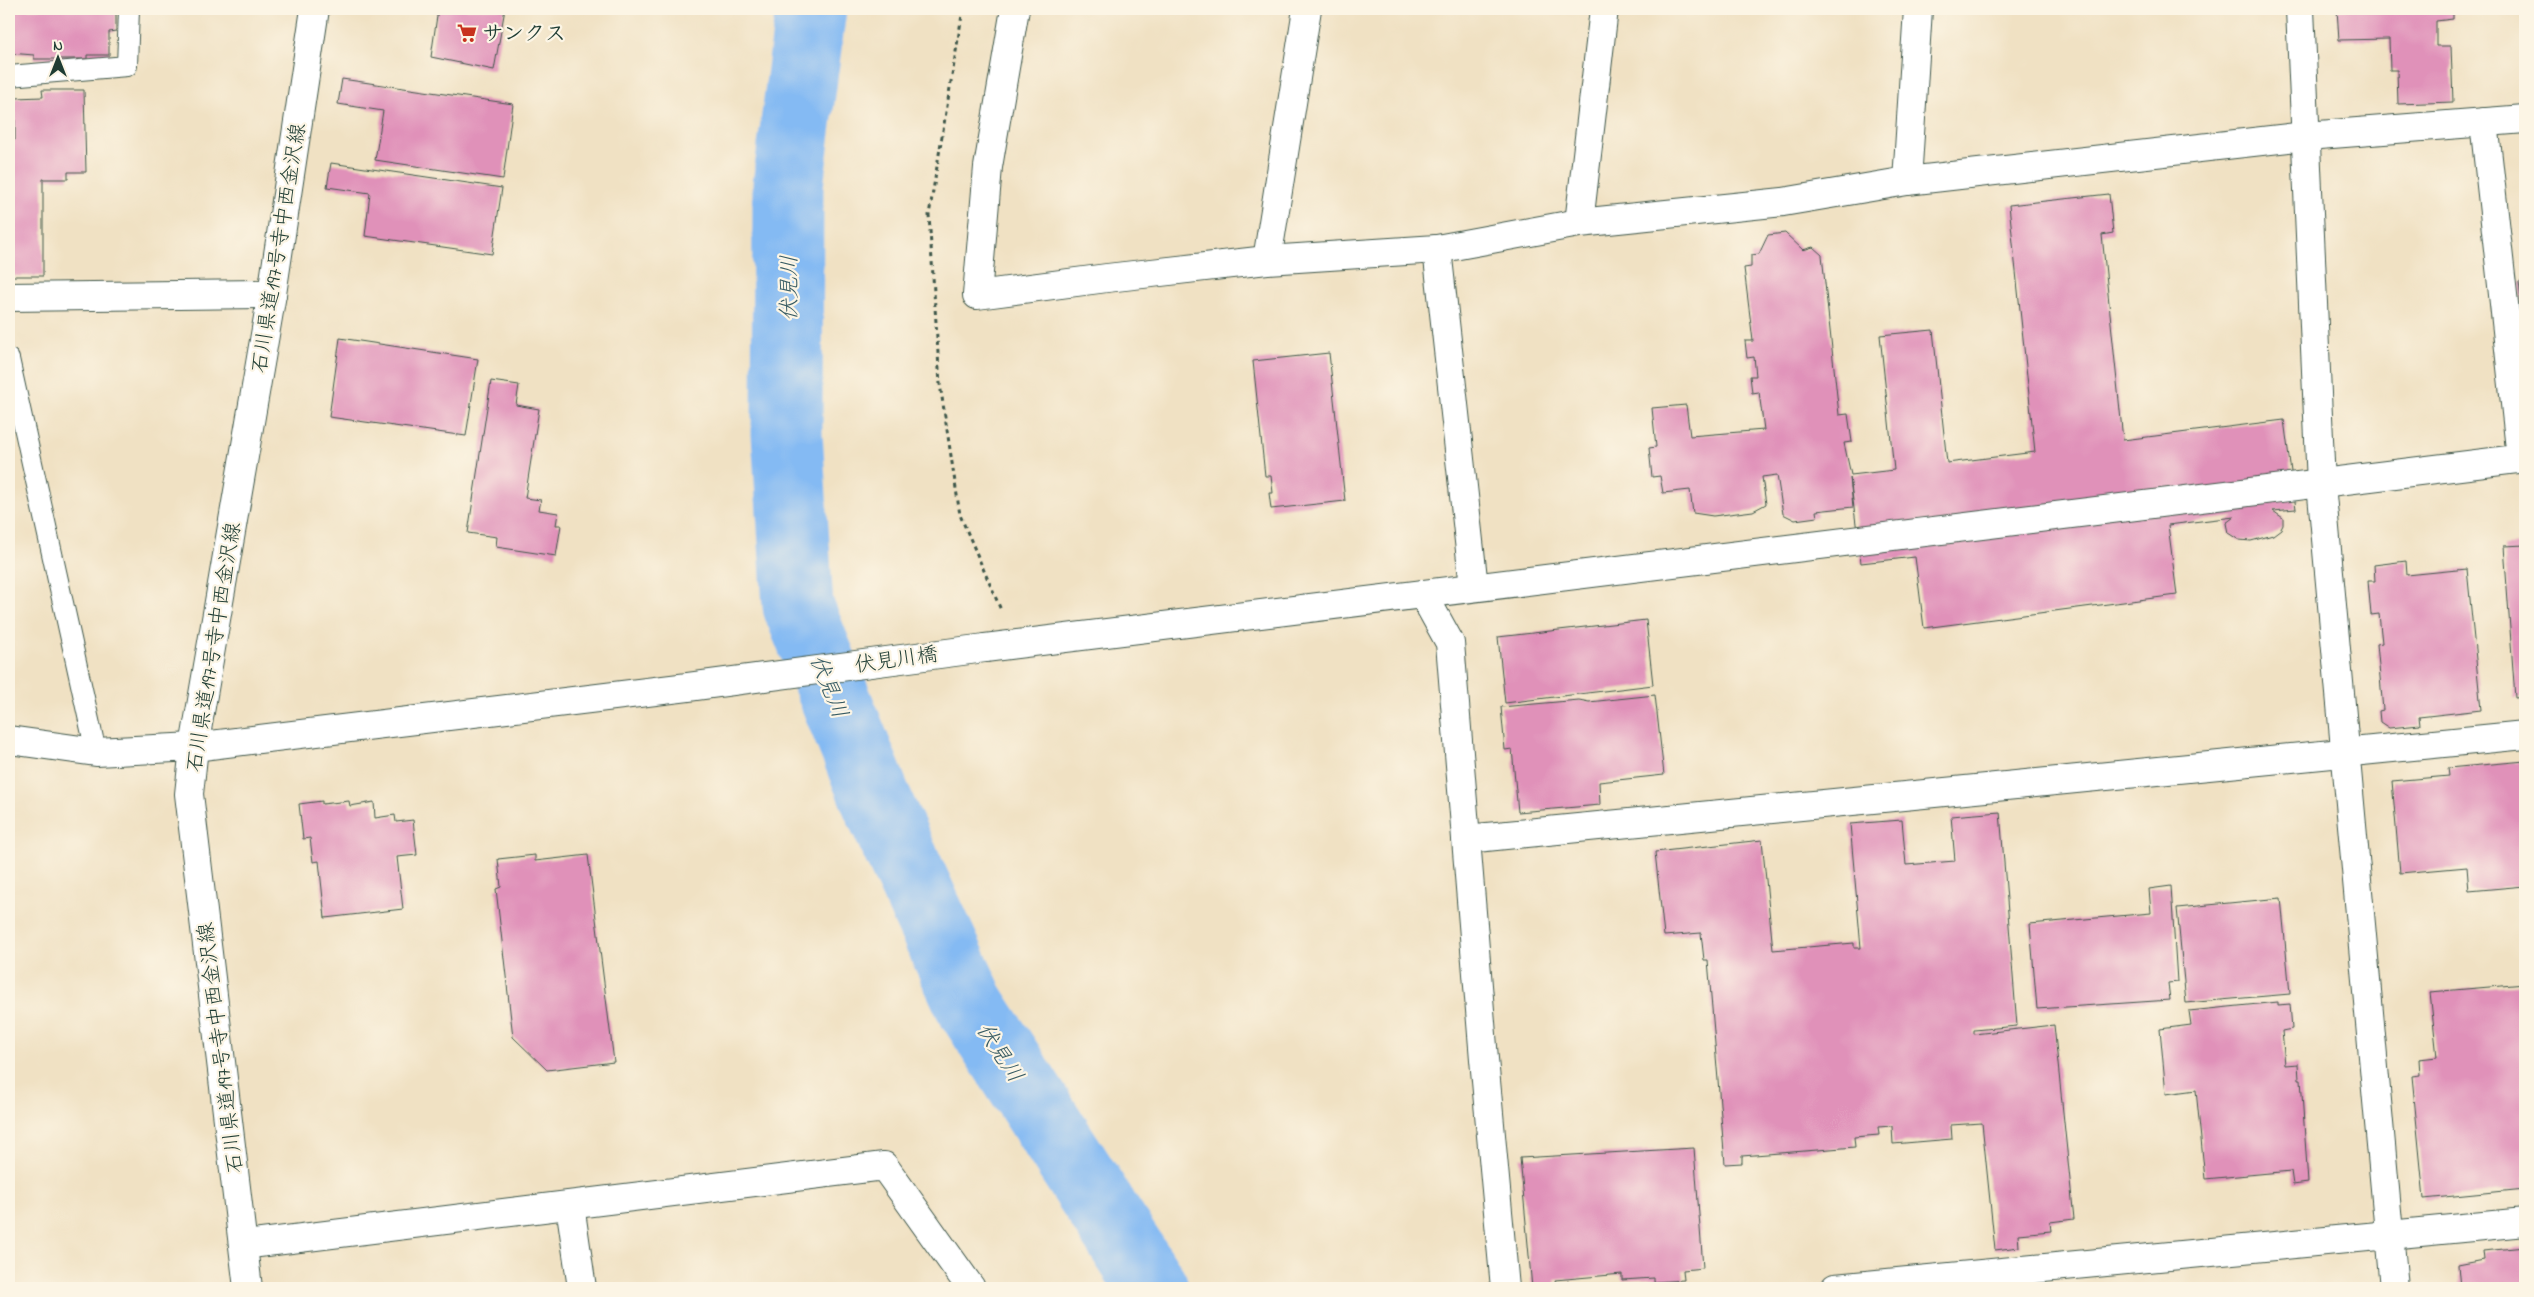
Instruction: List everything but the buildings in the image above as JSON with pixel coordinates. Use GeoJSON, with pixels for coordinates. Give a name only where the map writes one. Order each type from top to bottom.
{"type":"FeatureCollection","features":[{"type":"Feature","properties":{"kind":"street","name":"石川県道197号寺中西金沢線"},"geometry":{"type":"LineString","coordinates":[[248,1288],[190,794],[194,746],[272,294],[315,9]]}},
{"type":"Feature","properties":{"kind":"street"},"geometry":{"type":"LineString","coordinates":[[1015,9],[988,167],[977,295],[1267,260],[1438,249],[1579,223],[1784,202],[1907,181],[2306,136],[2525,119]]}},
{"type":"Feature","properties":{"kind":"street"},"geometry":{"type":"LineString","coordinates":[[1267,260],[1307,9]]}},
{"type":"Feature","properties":{"kind":"street"},"geometry":{"type":"LineString","coordinates":[[1579,223],[1604,9]]}},
{"type":"Feature","properties":{"kind":"street"},"geometry":{"type":"LineString","coordinates":[[1907,181],[1918,9]]}},
{"type":"Feature","properties":{"kind":"street"},"geometry":{"type":"LineString","coordinates":[[2300,9],[2321,484],[2394,1288]]}},
{"type":"Feature","properties":{"kind":"street"},"geometry":{"type":"LineString","coordinates":[[2484,122],[2523,458]]}},
{"type":"Feature","properties":{"kind":"street"},"geometry":{"type":"LineString","coordinates":[[1438,249],[1474,587]]}},
{"type":"Feature","properties":{"kind":"street"},"geometry":{"type":"LineString","coordinates":[[9,297],[272,294]]}},
{"type":"Feature","properties":{"kind":"street","name":"伏見川橋"},"geometry":{"type":"LineString","coordinates":[[9,740],[96,752],[194,746],[688,687],[1015,644],[2523,458]]}},
{"type":"Feature","properties":{"kind":"street"},"geometry":{"type":"LineString","coordinates":[[1423,594],[1450,643],[1505,1288]]}},
{"type":"Feature","properties":{"kind":"street"},"geometry":{"type":"LineString","coordinates":[[1466,839],[2525,735]]}},
{"type":"Feature","properties":{"kind":"street"},"geometry":{"type":"LineString","coordinates":[[244,1244],[884,1166],[971,1288]]}},
{"type":"Feature","properties":{"kind":"street"},"geometry":{"type":"LineString","coordinates":[[570,1205],[582,1288]]}},
{"type":"Feature","properties":{"kind":"street"},"geometry":{"type":"LineString","coordinates":[[1835,1288],[2525,1222]]}},
{"type":"Feature","properties":{"kind":"lane"},"geometry":{"type":"LineString","coordinates":[[9,76],[127,66],[129,9]]}},
{"type":"Feature","properties":{"kind":"lane"},"geometry":{"type":"LineString","coordinates":[[9,359],[96,752]]}},
{"type":"Feature","properties":{"kind":"path"},"geometry":{"type":"LineString","coordinates":[[963,9],[929,215],[940,384],[960,516],[1015,644]]}},
{"type":"Feature","properties":{"kind":"waterway","name":"伏見川"},"geometry":{"type":"LineString","coordinates":[[811,9],[788,185],[787,434],[798,606],[878,804],[970,1004],[1153,1288]]}},
{"type":"Feature","properties":{"kind":"place","name":"サンクス"},"geometry":{"type":"Point","coordinates":[467,33]}}]}
